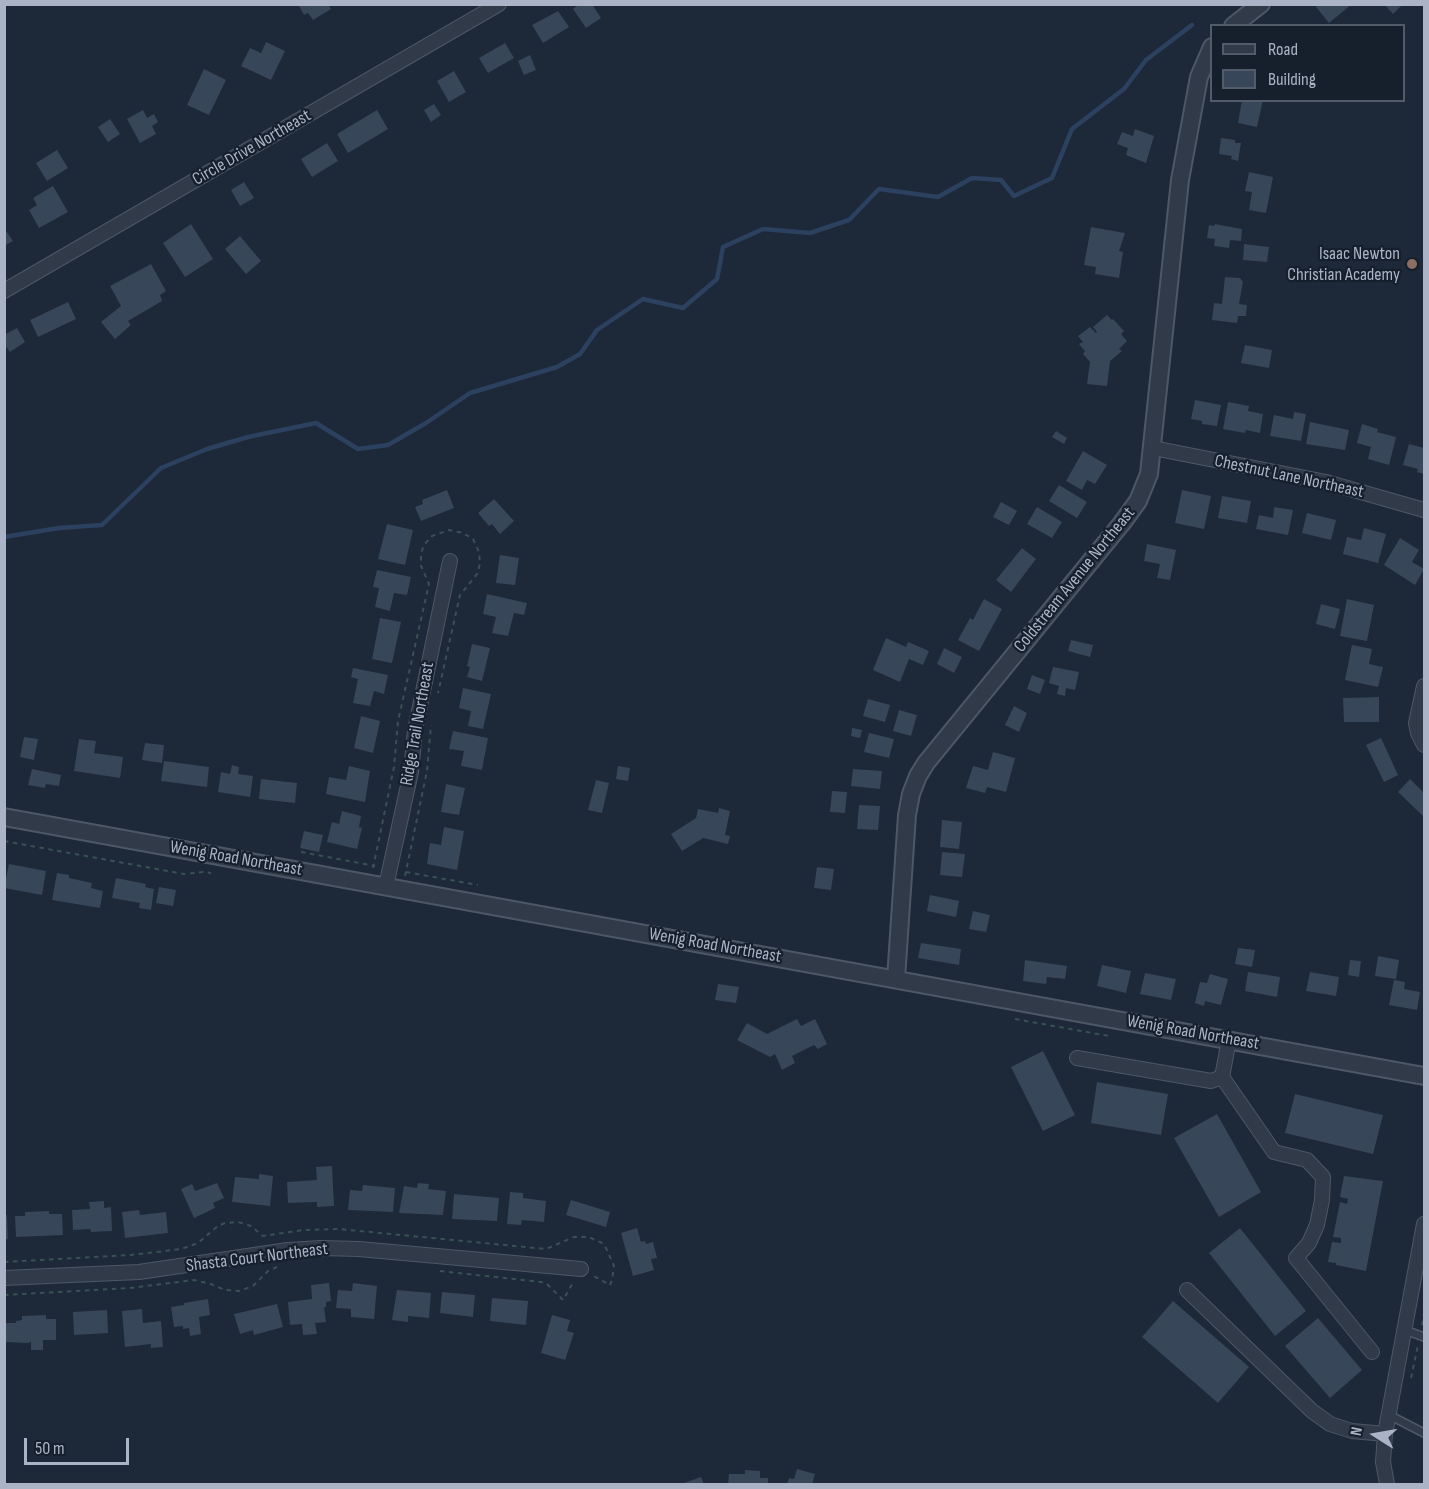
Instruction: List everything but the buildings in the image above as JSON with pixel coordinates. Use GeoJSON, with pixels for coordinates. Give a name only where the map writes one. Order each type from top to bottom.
{"type":"FeatureCollection","features":[{"type":"Feature","properties":{"kind":"street","name":"Circle Drive Northeast"},"geometry":{"type":"LineString","coordinates":[[4,291],[499,4]]}},
{"type":"Feature","properties":{"kind":"street"},"geometry":{"type":"LineString","coordinates":[[1236,24],[1262,4]]}},
{"type":"Feature","properties":{"kind":"street","name":"Coldstream Avenue Northeast"},"geometry":{"type":"LineString","coordinates":[[896,979],[907,815],[911,794],[918,776],[926,763],[1138,501],[1149,474],[1180,180],[1199,77],[1210,52]]}},
{"type":"Feature","properties":{"kind":"street","name":"Chestnut Lane Northeast"},"geometry":{"type":"LineString","coordinates":[[1153,448],[1326,482],[1425,510]]}},
{"type":"Feature","properties":{"kind":"street","name":"Ridge Trail Northeast"},"geometry":{"type":"LineString","coordinates":[[386,886],[411,772],[415,730],[450,561]]}},
{"type":"Feature","properties":{"kind":"street"},"geometry":{"type":"LineString","coordinates":[[1425,686],[1416,723],[1418,733],[1425,745]]}},
{"type":"Feature","properties":{"kind":"street","name":"Wenig Road Northeast"},"geometry":{"type":"LineString","coordinates":[[4,817],[1425,1076]]}},
{"type":"Feature","properties":{"kind":"street"},"geometry":{"type":"LineString","coordinates":[[1229,1040],[1222,1077],[1274,1152],[1307,1160],[1323,1177],[1322,1200],[1317,1225],[1309,1243],[1296,1258],[1372,1352]]}},
{"type":"Feature","properties":{"kind":"street"},"geometry":{"type":"LineString","coordinates":[[1077,1058],[1211,1081],[1222,1077]]}},
{"type":"Feature","properties":{"kind":"street"},"geometry":{"type":"LineString","coordinates":[[1387,1485],[1383,1462],[1385,1434],[1425,1224]]}},
{"type":"Feature","properties":{"kind":"street","name":"Shasta Court Northeast"},"geometry":{"type":"LineString","coordinates":[[4,1278],[139,1272],[288,1250],[321,1248],[359,1249],[581,1269]]}},
{"type":"Feature","properties":{"kind":"street"},"geometry":{"type":"LineString","coordinates":[[1187,1290],[1312,1411],[1330,1424],[1352,1431],[1385,1434]]}},
{"type":"Feature","properties":{"kind":"lane"},"geometry":{"type":"LineString","coordinates":[[1405,1330],[1425,1336]]}},
{"type":"Feature","properties":{"kind":"lane"},"geometry":{"type":"LineString","coordinates":[[1389,1415],[1425,1433]]}},
{"type":"Feature","properties":{"kind":"path"},"geometry":{"type":"LineString","coordinates":[[4,841],[184,874],[211,873]]}},
{"type":"Feature","properties":{"kind":"path"},"geometry":{"type":"LineString","coordinates":[[301,852],[379,867]]}},
{"type":"Feature","properties":{"kind":"path"},"geometry":{"type":"LineString","coordinates":[[406,872],[478,885]]}},
{"type":"Feature","properties":{"kind":"path"},"geometry":{"type":"LineString","coordinates":[[4,1295],[130,1288],[194,1280],[225,1290],[239,1291],[253,1286],[268,1271],[286,1265]]}},
{"type":"Feature","properties":{"kind":"path"},"geometry":{"type":"LineString","coordinates":[[439,1271],[541,1282],[547,1284],[563,1300],[581,1269],[610,1285]]}},
{"type":"Feature","properties":{"kind":"waterway"},"geometry":{"type":"LineString","coordinates":[[4,537],[59,528],[102,525],[161,468],[207,449],[248,437],[316,423],[358,449],[388,445],[470,393],[557,367],[580,354],[597,330],[643,299],[683,308],[717,279],[723,247],[763,229],[810,233],[849,220],[879,189],[938,197],[972,178],[1001,180],[1014,196],[1052,178],[1072,129],[1124,89],[1146,60],[1192,25]]}},
{"type":"Feature","properties":{"kind":"place","name":"Isaac Newton Christian Academy"},"geometry":{"type":"Point","coordinates":[1412,264]}}]}
